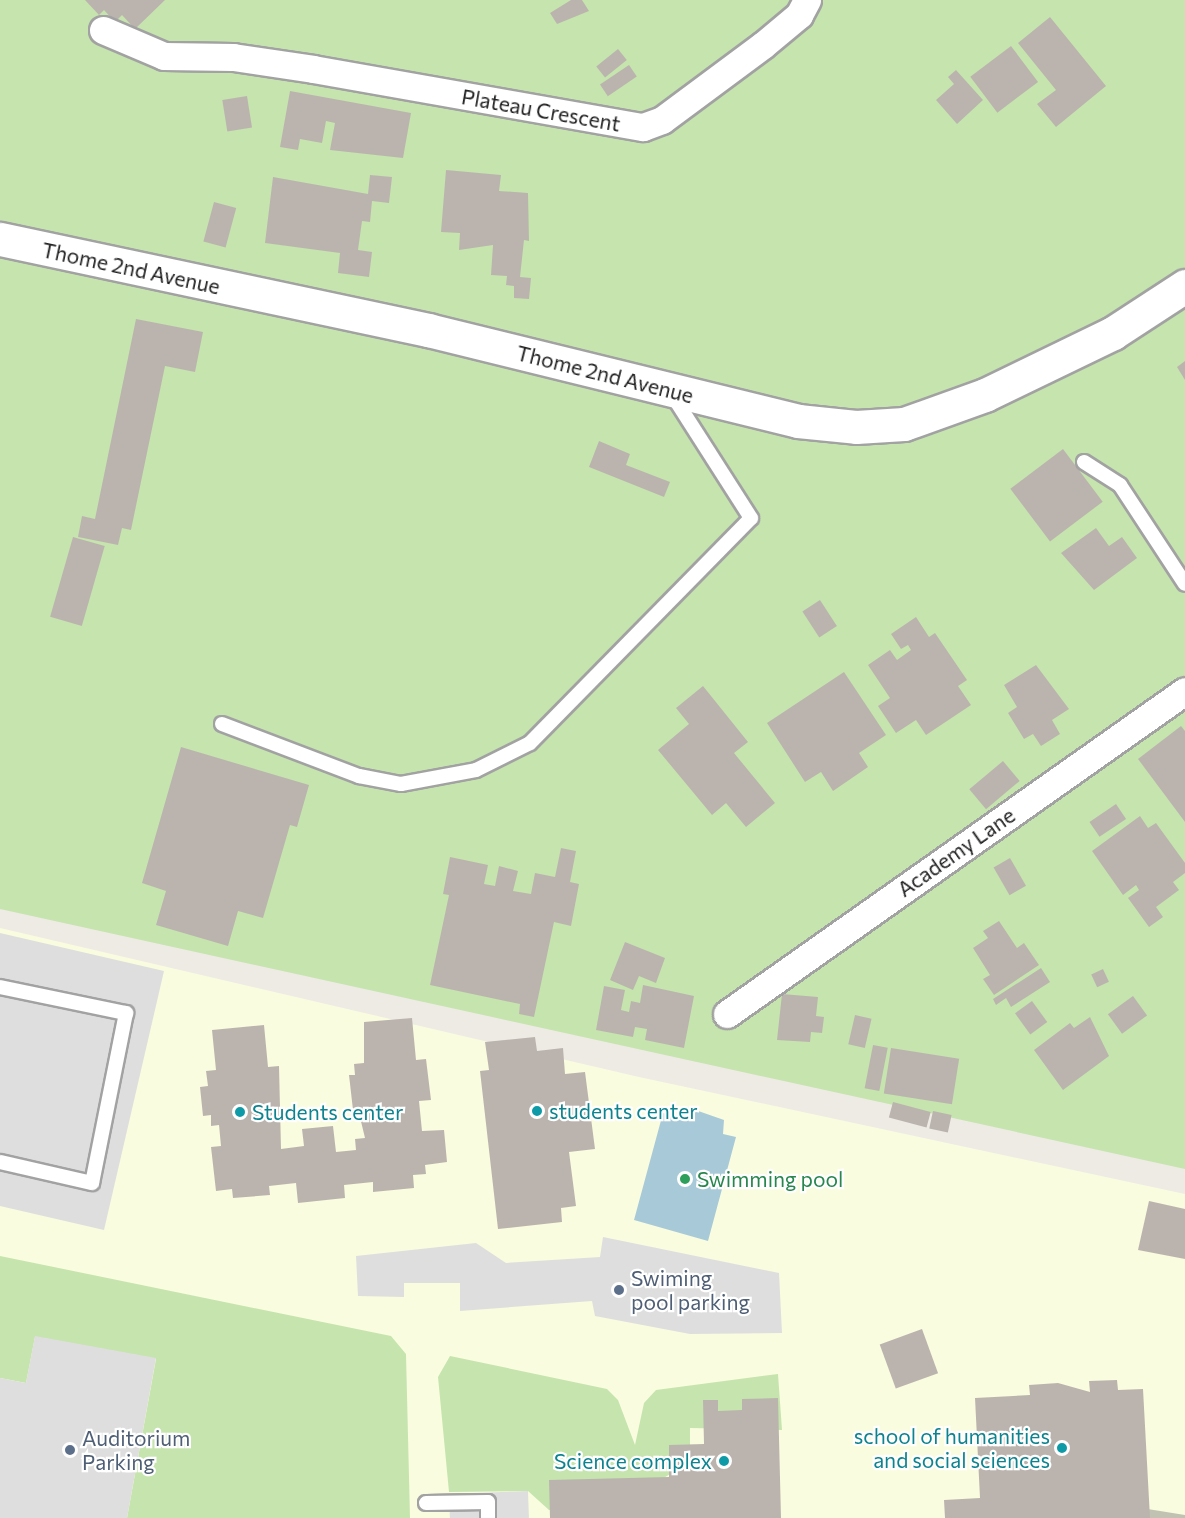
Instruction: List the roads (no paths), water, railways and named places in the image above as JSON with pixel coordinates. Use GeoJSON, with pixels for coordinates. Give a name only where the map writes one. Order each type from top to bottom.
{"type":"FeatureCollection","features":[{"type":"Feature","properties":{"kind":"street","name":"Plateau Crescent"},"geometry":{"type":"LineString","coordinates":[[103,30],[164,56],[233,57],[643,127],[662,120],[763,45],[799,15],[807,0]]}},
{"type":"Feature","properties":{"kind":"street","name":"Thome 2nd Avenue"},"geometry":{"type":"LineString","coordinates":[[0,239],[398,323],[798,421],[856,427],[904,424],[1060,362],[1185,286]]}},
{"type":"Feature","properties":{"kind":"street","name":"Academy Lane"},"geometry":{"type":"LineString","coordinates":[[727,1014],[1185,691]]}},
{"type":"Feature","properties":{"kind":"lane"},"geometry":{"type":"LineString","coordinates":[[222,724],[359,777],[401,784],[476,770],[530,743],[751,518],[668,389]]}},
{"type":"Feature","properties":{"kind":"lane"},"geometry":{"type":"LineString","coordinates":[[1084,462],[1120,485],[1185,584]]}},
{"type":"Feature","properties":{"kind":"lane"},"geometry":{"type":"LineString","coordinates":[[0,987],[126,1013],[92,1183],[0,1162]]}},
{"type":"Feature","properties":{"kind":"lane"},"geometry":{"type":"LineString","coordinates":[[426,1503],[488,1502],[488,1518]]}},
{"type":"Feature","properties":{"kind":"water","name":"Swimming pool"},"geometry":{"type":"Polygon","coordinates":[[[684,1106],[724,1120],[723,1134],[736,1137],[708,1241],[634,1220],[663,1113],[677,1117],[684,1106]]]}},
{"type":"Feature","properties":{"kind":"place","name":"students center"},"geometry":{"type":"Point","coordinates":[537,1111]}},
{"type":"Feature","properties":{"kind":"place","name":"Students center"},"geometry":{"type":"Point","coordinates":[240,1112]}},
{"type":"Feature","properties":{"kind":"place","name":"Swimming pool"},"geometry":{"type":"Point","coordinates":[685,1179]}},
{"type":"Feature","properties":{"kind":"place","name":"Swiming pool parking"},"geometry":{"type":"Point","coordinates":[619,1290]}},
{"type":"Feature","properties":{"kind":"place","name":"school of humanities and social sciences"},"geometry":{"type":"Point","coordinates":[1062,1448]}},
{"type":"Feature","properties":{"kind":"place","name":"Auditorium Parking"},"geometry":{"type":"Point","coordinates":[70,1450]}},
{"type":"Feature","properties":{"kind":"place","name":"Science complex"},"geometry":{"type":"Point","coordinates":[724,1461]}}]}
